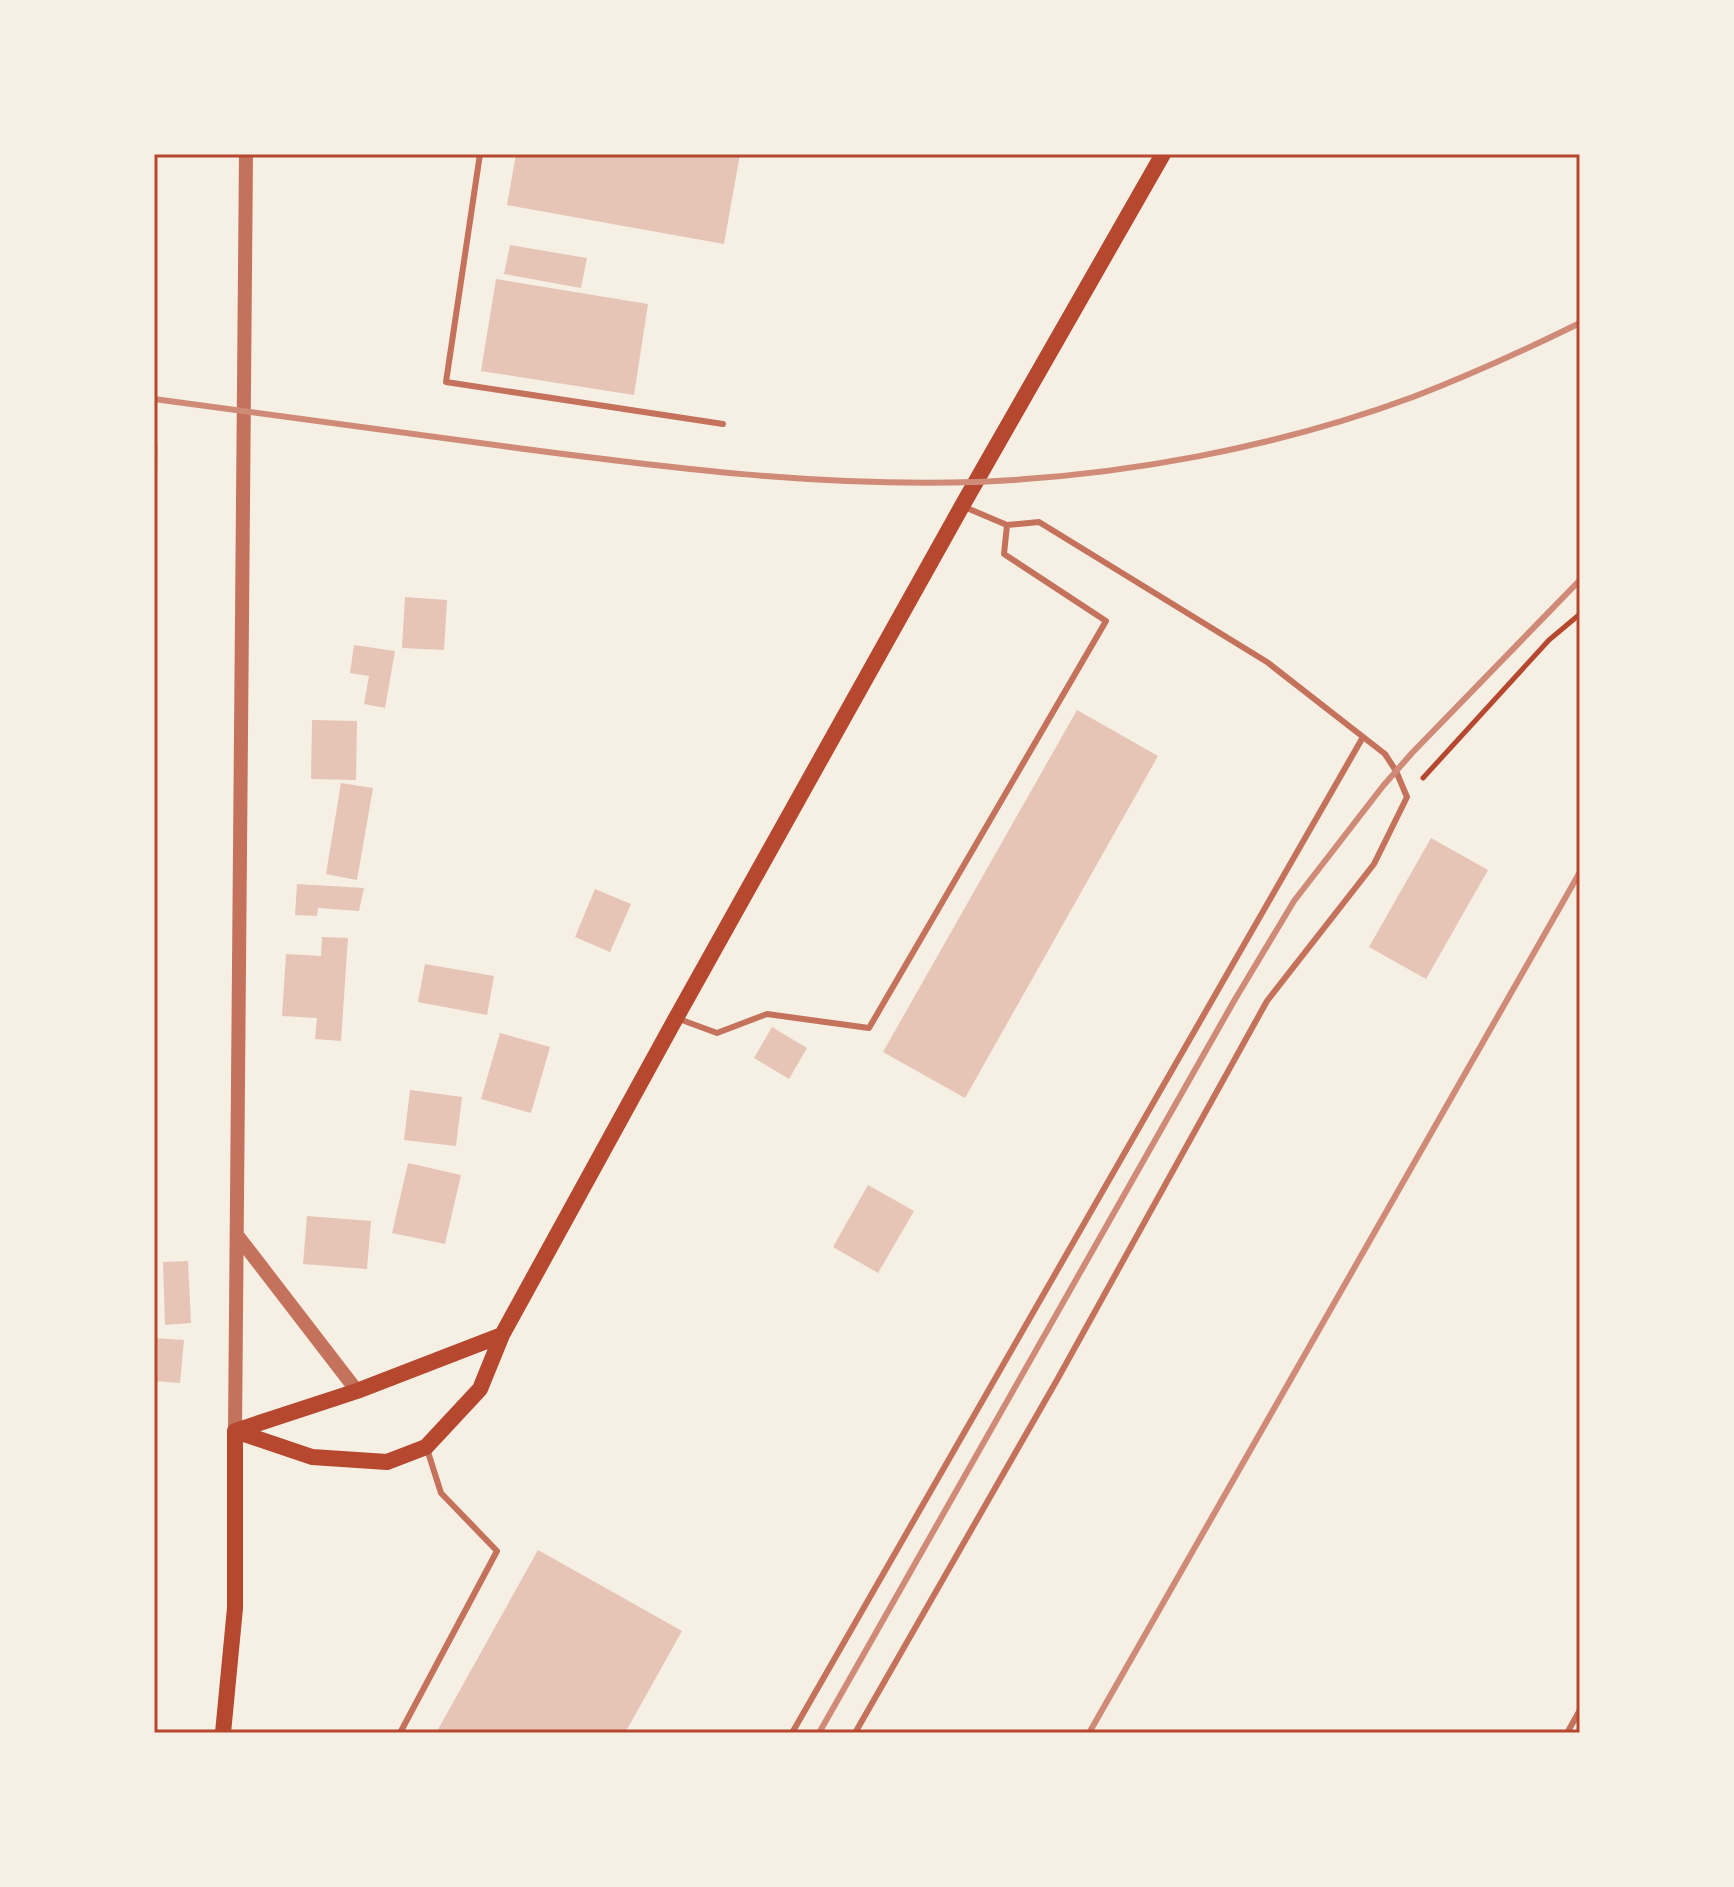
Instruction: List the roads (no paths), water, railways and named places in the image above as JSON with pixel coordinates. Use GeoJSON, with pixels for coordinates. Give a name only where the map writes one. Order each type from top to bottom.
{"type":"FeatureCollection","features":[{"type":"Feature","properties":{"kind":"main road"},"geometry":{"type":"LineString","coordinates":[[235,1431],[312,1457],[387,1462],[426,1447],[480,1389],[502,1335],[676,1018],[1163,154]]}},
{"type":"Feature","properties":{"kind":"main road"},"geometry":{"type":"LineString","coordinates":[[235,1431],[357,1391],[502,1335]]}},
{"type":"Feature","properties":{"kind":"main road"},"geometry":{"type":"LineString","coordinates":[[223,1733],[235,1608],[235,1431]]}},
{"type":"Feature","properties":{"kind":"street"},"geometry":{"type":"LineString","coordinates":[[235,1431],[246,154]]}},
{"type":"Feature","properties":{"kind":"street"},"geometry":{"type":"LineString","coordinates":[[237,1235],[357,1391]]}},
{"type":"Feature","properties":{"kind":"lane"},"geometry":{"type":"LineString","coordinates":[[480,154],[446,382],[723,424]]}},
{"type":"Feature","properties":{"kind":"lane"},"geometry":{"type":"LineString","coordinates":[[855,1733],[1057,1380],[1267,1001],[1374,864],[1407,797],[1385,754],[1267,662],[1039,522],[1007,525],[962,506]]}},
{"type":"Feature","properties":{"kind":"lane"},"geometry":{"type":"LineString","coordinates":[[676,1018],[717,1033],[767,1014],[869,1028],[1106,621],[1004,554],[1007,525]]}},
{"type":"Feature","properties":{"kind":"lane"},"geometry":{"type":"LineString","coordinates":[[792,1733],[1363,737]]}},
{"type":"Feature","properties":{"kind":"lane"},"geometry":{"type":"LineString","coordinates":[[400,1733],[497,1551],[441,1493],[426,1447]]}},
{"type":"Feature","properties":{"kind":"lane"},"geometry":{"type":"LineString","coordinates":[[1567,1733],[1580,1710]]}},
{"type":"Feature","properties":{"kind":"railway"},"geometry":{"type":"LineString","coordinates":[[154,399],[688,469],[861,482],[976,482],[1142,466],[1253,445],[1307,431],[1434,389],[1580,323]]}},
{"type":"Feature","properties":{"kind":"railway"},"geometry":{"type":"LineString","coordinates":[[819,1733],[1234,1001],[1294,901],[1412,753],[1580,580]]}},
{"type":"Feature","properties":{"kind":"railway"},"geometry":{"type":"LineString","coordinates":[[1089,1733],[1580,872]]}}]}
